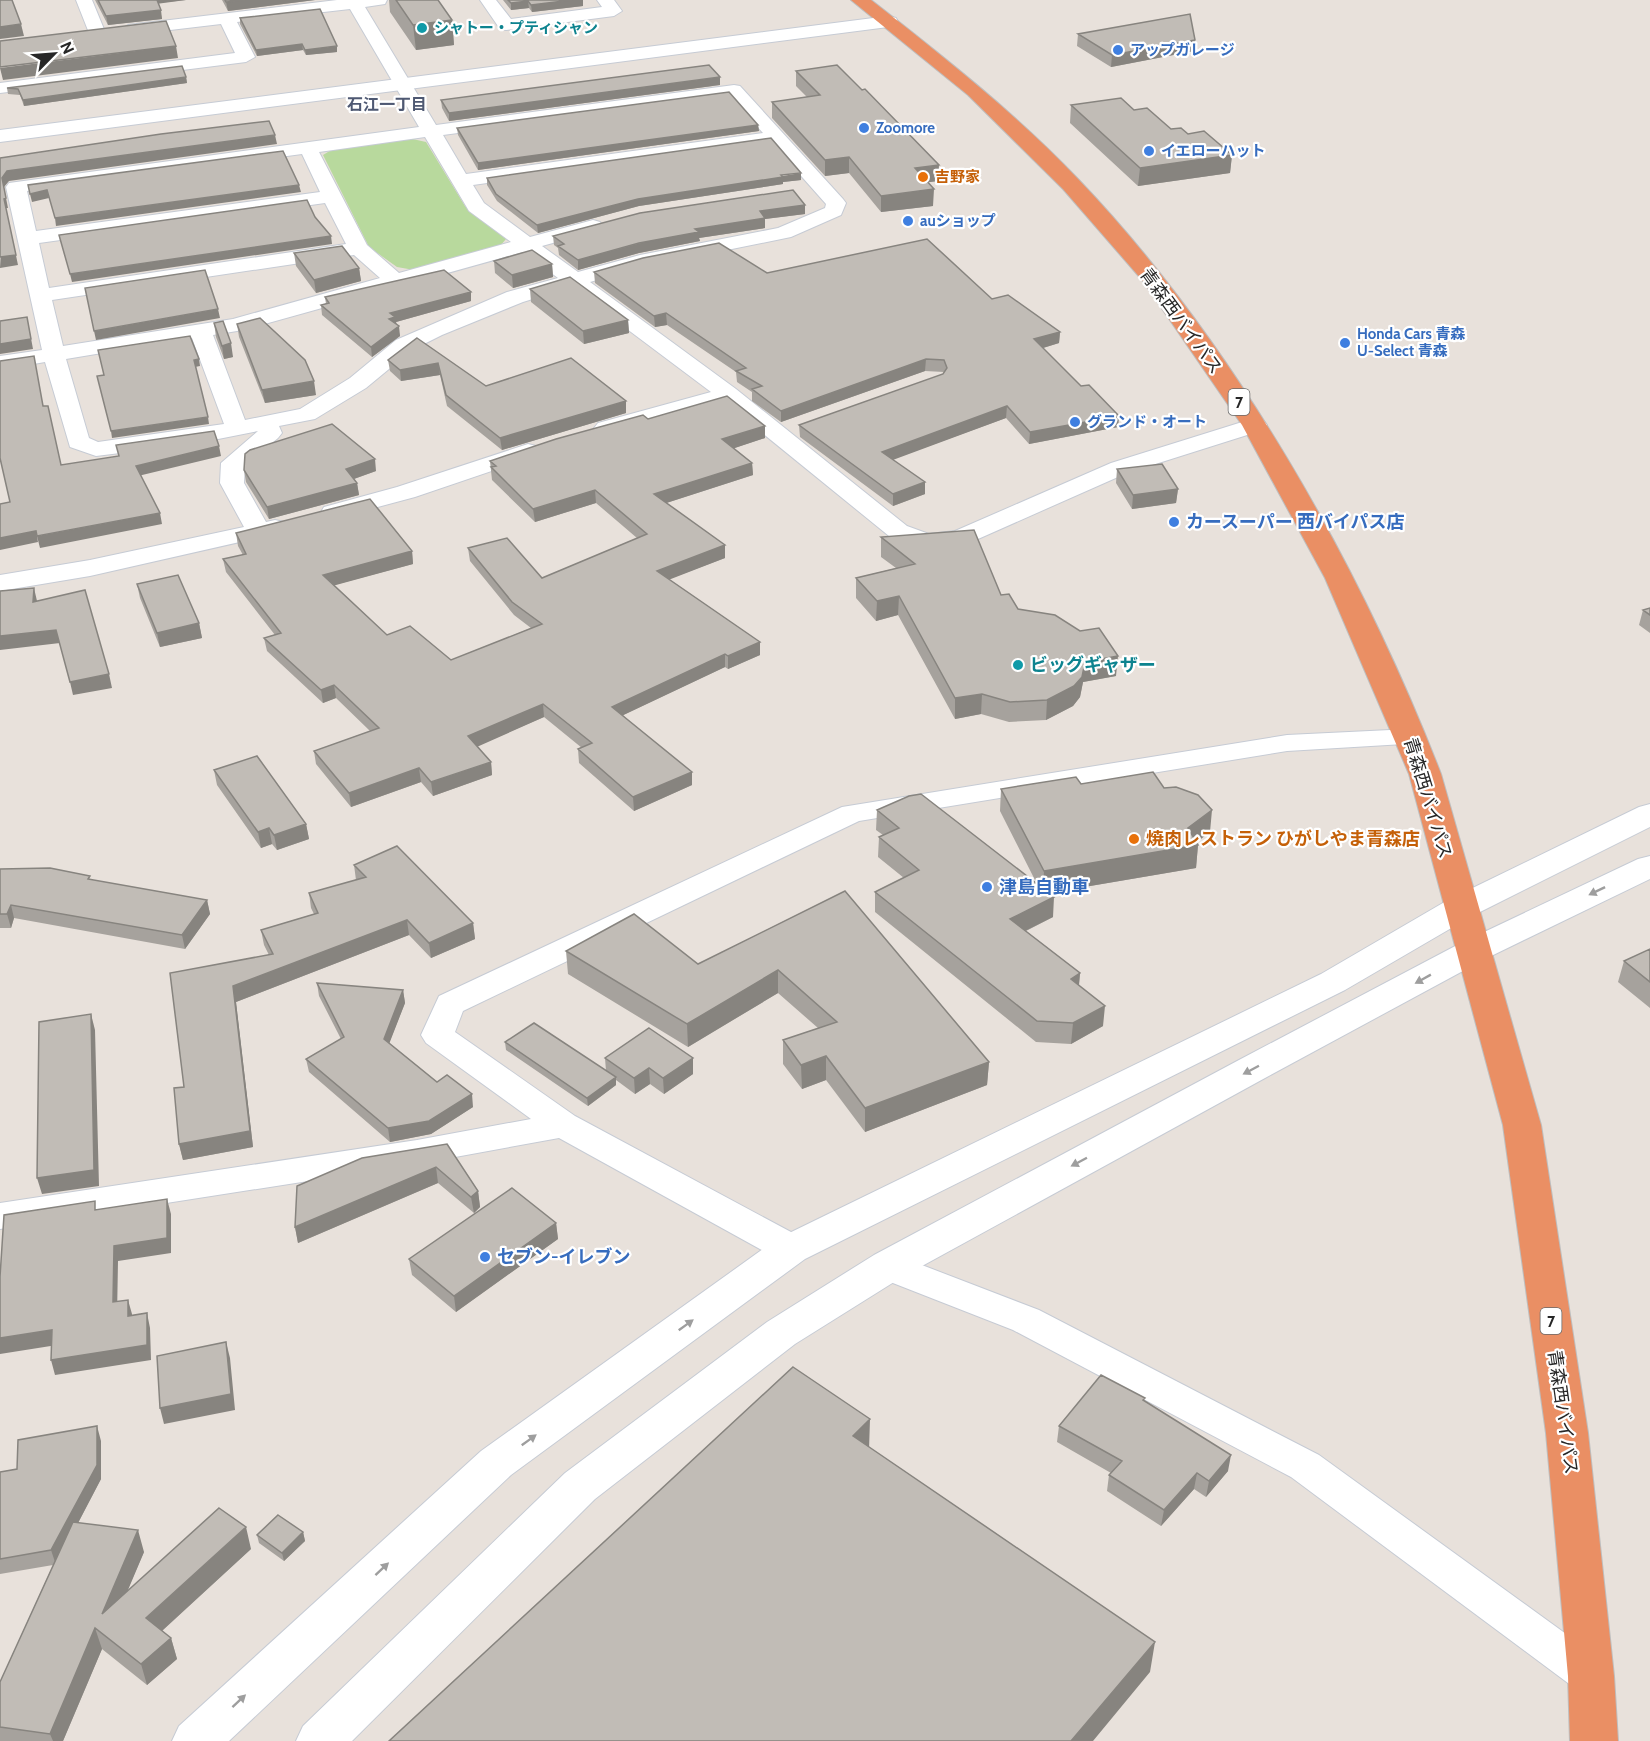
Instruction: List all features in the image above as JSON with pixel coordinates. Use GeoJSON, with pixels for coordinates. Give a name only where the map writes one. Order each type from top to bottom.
{"type":"FeatureCollection","features":[{"type":"Feature","properties":{"kind":"highway","name":"青森西バイパス"},"geometry":{"type":"LineString","coordinates":[[860,0],[975,91],[1071,184],[1151,276],[1255,425],[1339,578],[1411,737],[1425,774],[1460,909],[1522,1125],[1567,1433],[1591,1676],[1594,1741]]}},
{"type":"Feature","properties":{"kind":"street"},"geometry":{"type":"LineString","coordinates":[[84,0],[97,34]]}},
{"type":"Feature","properties":{"kind":"street"},"geometry":{"type":"LineString","coordinates":[[75,37],[379,0]]}},
{"type":"Feature","properties":{"kind":"street"},"geometry":{"type":"LineString","coordinates":[[488,0],[506,25],[614,10],[605,0]]}},
{"type":"Feature","properties":{"kind":"street"},"geometry":{"type":"LineString","coordinates":[[353,2],[476,207],[728,394],[898,531],[927,542],[960,538],[1119,468],[1255,425]]}},
{"type":"Feature","properties":{"kind":"street"},"geometry":{"type":"LineString","coordinates":[[0,88],[246,57],[227,19]]}},
{"type":"Feature","properties":{"kind":"street"},"geometry":{"type":"LineString","coordinates":[[0,136],[889,22]]}},
{"type":"Feature","properties":{"kind":"street"},"geometry":{"type":"LineString","coordinates":[[734,90],[836,203],[834,211],[784,233],[640,261],[515,297],[434,330],[404,345],[331,401],[307,414],[237,429],[96,449],[78,442],[54,355],[16,188],[430,131],[734,90]]}},
{"type":"Feature","properties":{"kind":"street"},"geometry":{"type":"LineString","coordinates":[[460,181],[775,137]]}},
{"type":"Feature","properties":{"kind":"street"},"geometry":{"type":"LineString","coordinates":[[308,148],[358,248],[395,281]]}},
{"type":"Feature","properties":{"kind":"street"},"geometry":{"type":"LineString","coordinates":[[798,190],[821,187]]}},
{"type":"Feature","properties":{"kind":"street"},"geometry":{"type":"LineString","coordinates":[[29,238],[331,196]]}},
{"type":"Feature","properties":{"kind":"street"},"geometry":{"type":"LineString","coordinates":[[0,363],[201,332],[616,220]]}},
{"type":"Feature","properties":{"kind":"street"},"geometry":{"type":"LineString","coordinates":[[42,295],[358,248]]}},
{"type":"Feature","properties":{"kind":"street"},"geometry":{"type":"LineString","coordinates":[[201,332],[237,429]]}},
{"type":"Feature","properties":{"kind":"street"},"geometry":{"type":"LineString","coordinates":[[582,435],[728,394]]}},
{"type":"Feature","properties":{"kind":"street"},"geometry":{"type":"LineString","coordinates":[[259,531],[232,483],[233,463],[270,433],[267,424]]}},
{"type":"Feature","properties":{"kind":"street"},"geometry":{"type":"LineString","coordinates":[[777,435],[799,427]]}},
{"type":"Feature","properties":{"kind":"street"},"geometry":{"type":"LineString","coordinates":[[316,516],[406,492],[548,444]]}},
{"type":"Feature","properties":{"kind":"street"},"geometry":{"type":"LineString","coordinates":[[0,583],[90,568],[293,522]]}},
{"type":"Feature","properties":{"kind":"street"},"geometry":{"type":"LineString","coordinates":[[791,1249],[563,1125],[437,1035],[450,1004],[852,813],[1287,743],[1411,737]]}},
{"type":"Feature","properties":{"kind":"street"},"geometry":{"type":"LineString","coordinates":[[196,1741],[496,1463],[791,1249],[1333,982],[1460,909],[1650,814]]}},
{"type":"Feature","properties":{"kind":"street"},"geometry":{"type":"LineString","coordinates":[[320,1741],[580,1486],[781,1333],[888,1266],[1473,951],[1650,866]]}},
{"type":"Feature","properties":{"kind":"street"},"geometry":{"type":"LineString","coordinates":[[0,1216],[417,1152],[563,1125]]}},
{"type":"Feature","properties":{"kind":"street"},"geometry":{"type":"LineString","coordinates":[[888,1266],[1026,1320],[1305,1466],[1591,1676]]}},
{"type":"Feature","properties":{"kind":"green space"},"geometry":{"type":"Polygon","coordinates":[[[408,138],[426,142],[465,206],[506,239],[500,246],[414,270],[397,267],[369,247],[323,155],[333,149],[408,138]]]}},
{"type":"Feature","properties":{"kind":"building"},"geometry":{"type":"Polygon","coordinates":[[[0,0],[12,0],[21,24],[0,27],[0,0]]]}},
{"type":"Feature","properties":{"kind":"building"},"geometry":{"type":"Polygon","coordinates":[[[98,0],[157,0],[161,10],[106,16],[98,0]]]}},
{"type":"Feature","properties":{"kind":"building"},"geometry":{"type":"Polygon","coordinates":[[[396,0],[438,0],[452,20],[413,25],[396,0]]]}},
{"type":"Feature","properties":{"kind":"building"},"geometry":{"type":"Polygon","coordinates":[[[508,0],[572,0],[531,5],[528,1],[511,3],[508,0]]]}},
{"type":"Feature","properties":{"kind":"building"},"geometry":{"type":"Polygon","coordinates":[[[320,9],[337,46],[305,50],[302,44],[256,50],[240,18],[320,9]]]}},
{"type":"Feature","properties":{"kind":"building"},"geometry":{"type":"Polygon","coordinates":[[[1190,14],[1195,40],[1112,55],[1078,34],[1190,14]]]}},
{"type":"Feature","properties":{"kind":"building"},"geometry":{"type":"Polygon","coordinates":[[[166,21],[176,46],[0,67],[0,41],[166,21]]]}},
{"type":"Feature","properties":{"kind":"building"},"geometry":{"type":"Polygon","coordinates":[[[709,65],[720,77],[449,113],[441,100],[709,65]]]}},
{"type":"Feature","properties":{"kind":"building"},"geometry":{"type":"Polygon","coordinates":[[[837,65],[862,90],[865,89],[939,165],[915,168],[934,189],[881,196],[849,157],[825,160],[772,102],[820,95],[796,71],[837,65]]]}},
{"type":"Feature","properties":{"kind":"building"},"geometry":{"type":"Polygon","coordinates":[[[182,66],[186,77],[23,100],[18,89],[7,88],[182,66]]]}},
{"type":"Feature","properties":{"kind":"building"},"geometry":{"type":"Polygon","coordinates":[[[729,92],[758,125],[478,163],[457,128],[729,92]]]}},
{"type":"Feature","properties":{"kind":"building"},"geometry":{"type":"Polygon","coordinates":[[[1121,98],[1134,110],[1147,108],[1171,129],[1181,128],[1188,134],[1204,131],[1232,155],[1140,168],[1071,105],[1121,98]]]}},
{"type":"Feature","properties":{"kind":"building"},"geometry":{"type":"Polygon","coordinates":[[[269,121],[275,135],[7,171],[2,178],[6,198],[4,199],[16,255],[0,257],[0,158],[161,134],[269,121]]]}},
{"type":"Feature","properties":{"kind":"building"},"geometry":{"type":"Polygon","coordinates":[[[771,138],[801,173],[638,199],[537,225],[496,194],[487,178],[771,138]]]}},
{"type":"Feature","properties":{"kind":"building"},"geometry":{"type":"Polygon","coordinates":[[[283,151],[299,185],[55,218],[47,190],[30,194],[28,185],[283,151]]]}},
{"type":"Feature","properties":{"kind":"building"},"geometry":{"type":"Polygon","coordinates":[[[793,190],[805,205],[760,211],[765,218],[695,229],[699,232],[639,243],[578,260],[558,246],[564,244],[553,236],[640,213],[793,190]]]}},
{"type":"Feature","properties":{"kind":"building"},"geometry":{"type":"Polygon","coordinates":[[[307,200],[315,217],[331,236],[70,274],[59,235],[307,200]]]}},
{"type":"Feature","properties":{"kind":"building"},"geometry":{"type":"Polygon","coordinates":[[[927,239],[992,299],[1008,295],[1060,332],[1034,339],[1081,386],[1089,385],[1119,416],[1030,432],[1007,406],[882,452],[925,482],[893,494],[799,425],[943,374],[947,368],[944,360],[926,359],[781,411],[752,389],[762,386],[736,371],[746,368],[666,313],[654,316],[594,272],[643,258],[719,243],[767,273],[927,239]]]}},
{"type":"Feature","properties":{"kind":"building"},"geometry":{"type":"Polygon","coordinates":[[[342,246],[359,268],[314,280],[294,253],[342,246]]]}},
{"type":"Feature","properties":{"kind":"building"},"geometry":{"type":"Polygon","coordinates":[[[532,250],[552,264],[512,275],[494,261],[532,250]]]}},
{"type":"Feature","properties":{"kind":"building"},"geometry":{"type":"Polygon","coordinates":[[[205,270],[218,309],[94,331],[85,288],[205,270]]]}},
{"type":"Feature","properties":{"kind":"building"},"geometry":{"type":"Polygon","coordinates":[[[444,270],[471,292],[390,313],[395,317],[389,319],[399,326],[371,347],[321,305],[329,303],[325,297],[444,270]]]}},
{"type":"Feature","properties":{"kind":"building"},"geometry":{"type":"Polygon","coordinates":[[[570,277],[628,320],[583,331],[530,289],[570,277]]]}},
{"type":"Feature","properties":{"kind":"building"},"geometry":{"type":"Polygon","coordinates":[[[27,317],[31,339],[0,344],[0,321],[27,317]]]}},
{"type":"Feature","properties":{"kind":"building"},"geometry":{"type":"Polygon","coordinates":[[[260,318],[305,360],[314,381],[262,390],[237,324],[260,318]]]}},
{"type":"Feature","properties":{"kind":"building"},"geometry":{"type":"Polygon","coordinates":[[[223,321],[231,343],[222,346],[214,323],[223,321]]]}},
{"type":"Feature","properties":{"kind":"building"},"geometry":{"type":"Polygon","coordinates":[[[190,336],[199,359],[194,360],[208,417],[111,431],[97,376],[104,375],[98,350],[190,336]]]}},
{"type":"Feature","properties":{"kind":"building"},"geometry":{"type":"Polygon","coordinates":[[[417,338],[486,386],[571,358],[626,401],[500,438],[446,395],[438,363],[400,370],[388,360],[417,338]]]}},
{"type":"Feature","properties":{"kind":"building"},"geometry":{"type":"Polygon","coordinates":[[[34,356],[43,406],[48,406],[61,465],[119,456],[116,445],[214,431],[219,446],[136,466],[160,513],[37,536],[36,531],[0,538],[0,504],[10,502],[0,458],[0,361],[34,356]]]}},
{"type":"Feature","properties":{"kind":"building"},"geometry":{"type":"Polygon","coordinates":[[[727,396],[765,426],[722,439],[752,463],[654,494],[725,545],[657,571],[760,642],[728,656],[725,654],[612,707],[692,772],[633,797],[578,749],[592,743],[543,704],[468,736],[491,762],[431,782],[419,768],[349,793],[314,751],[379,728],[334,685],[321,690],[264,638],[281,633],[223,559],[246,554],[236,533],[370,499],[412,551],[323,575],[387,635],[410,626],[451,660],[542,624],[512,602],[468,548],[507,538],[542,578],[647,534],[595,490],[533,509],[491,467],[496,466],[490,461],[556,439],[643,415],[648,419],[727,396]]]}},
{"type":"Feature","properties":{"kind":"building"},"geometry":{"type":"Polygon","coordinates":[[[332,424],[375,459],[346,469],[357,483],[267,507],[244,470],[245,454],[250,450],[332,424]]]}},
{"type":"Feature","properties":{"kind":"building"},"geometry":{"type":"Polygon","coordinates":[[[1162,464],[1178,489],[1133,495],[1117,469],[1162,464]]]}},
{"type":"Feature","properties":{"kind":"building"},"geometry":{"type":"Polygon","coordinates":[[[974,530],[1001,595],[1009,594],[1018,609],[1055,615],[1080,631],[1099,628],[1118,656],[1085,662],[1082,677],[1074,686],[1047,700],[1010,702],[982,694],[955,698],[899,596],[877,601],[856,578],[915,564],[881,537],[974,530]]]}},
{"type":"Feature","properties":{"kind":"building"},"geometry":{"type":"Polygon","coordinates":[[[178,575],[199,623],[157,633],[137,584],[178,575]]]}},
{"type":"Feature","properties":{"kind":"building"},"geometry":{"type":"Polygon","coordinates":[[[34,588],[33,602],[85,590],[109,674],[70,682],[56,630],[0,636],[0,591],[34,588]]]}},
{"type":"Feature","properties":{"kind":"building"},"geometry":{"type":"Polygon","coordinates":[[[1650,608],[1650,615],[1643,610],[1650,608]]]}},
{"type":"Feature","properties":{"kind":"building"},"geometry":{"type":"Polygon","coordinates":[[[257,756],[306,824],[274,835],[269,828],[258,832],[214,770],[257,756]]]}},
{"type":"Feature","properties":{"kind":"building"},"geometry":{"type":"Polygon","coordinates":[[[1153,772],[1164,788],[1176,787],[1198,795],[1212,810],[1188,828],[1198,845],[1044,871],[1001,789],[1076,777],[1081,784],[1153,772]]]}},
{"type":"Feature","properties":{"kind":"building"},"geometry":{"type":"Polygon","coordinates":[[[921,794],[1054,897],[1010,919],[1080,973],[1071,979],[1105,1006],[1073,1023],[1037,1021],[875,892],[919,870],[879,837],[899,828],[877,810],[909,796],[921,794]]]}},
{"type":"Feature","properties":{"kind":"building"},"geometry":{"type":"Polygon","coordinates":[[[397,846],[473,923],[429,943],[407,920],[233,986],[250,1131],[179,1144],[174,1088],[184,1087],[170,973],[273,954],[261,930],[318,913],[309,893],[366,877],[354,865],[397,846]]]}},
{"type":"Feature","properties":{"kind":"building"},"geometry":{"type":"Polygon","coordinates":[[[50,868],[90,876],[88,879],[207,900],[182,935],[11,905],[7,914],[0,914],[0,869],[50,868]]]}},
{"type":"Feature","properties":{"kind":"building"},"geometry":{"type":"Polygon","coordinates":[[[845,891],[989,1062],[865,1108],[826,1056],[801,1065],[783,1040],[837,1022],[778,970],[687,1024],[566,951],[634,914],[698,964],[845,891]]]}},
{"type":"Feature","properties":{"kind":"building"},"geometry":{"type":"Polygon","coordinates":[[[1650,949],[1650,982],[1624,961],[1650,949]]]}},
{"type":"Feature","properties":{"kind":"building"},"geometry":{"type":"Polygon","coordinates":[[[317,983],[403,990],[384,1039],[437,1082],[447,1075],[472,1094],[429,1121],[388,1128],[306,1059],[344,1037],[317,983]]]}},
{"type":"Feature","properties":{"kind":"building"},"geometry":{"type":"Polygon","coordinates":[[[91,1014],[94,1170],[37,1178],[39,1022],[91,1014]]]}},
{"type":"Feature","properties":{"kind":"building"},"geometry":{"type":"Polygon","coordinates":[[[534,1023],[616,1077],[587,1098],[505,1042],[534,1023]]]}},
{"type":"Feature","properties":{"kind":"building"},"geometry":{"type":"Polygon","coordinates":[[[649,1028],[693,1058],[663,1078],[649,1068],[634,1078],[605,1058],[649,1028]]]}},
{"type":"Feature","properties":{"kind":"building"},"geometry":{"type":"Polygon","coordinates":[[[447,1144],[478,1191],[471,1197],[436,1167],[295,1227],[297,1186],[362,1158],[447,1144]]]}},
{"type":"Feature","properties":{"kind":"building","name":"セブン-イレブン"},"geometry":{"type":"Polygon","coordinates":[[[512,1188],[556,1223],[454,1296],[409,1259],[512,1188]]]}},
{"type":"Feature","properties":{"kind":"building"},"geometry":{"type":"Polygon","coordinates":[[[167,1199],[167,1238],[114,1246],[113,1302],[128,1300],[128,1316],[147,1313],[147,1345],[51,1360],[52,1330],[0,1338],[0,1277],[4,1215],[95,1201],[95,1210],[167,1199]]]}},
{"type":"Feature","properties":{"kind":"building"},"geometry":{"type":"Polygon","coordinates":[[[226,1342],[231,1394],[160,1408],[157,1356],[226,1342]]]}},
{"type":"Feature","properties":{"kind":"building"},"geometry":{"type":"Polygon","coordinates":[[[793,1367],[870,1419],[853,1436],[1155,1642],[1071,1741],[389,1741],[793,1367]]]}},
{"type":"Feature","properties":{"kind":"building"},"geometry":{"type":"Polygon","coordinates":[[[1101,1375],[1145,1398],[1143,1400],[1231,1455],[1209,1481],[1197,1473],[1164,1510],[1109,1475],[1122,1461],[1059,1426],[1101,1375]]]}},
{"type":"Feature","properties":{"kind":"building"},"geometry":{"type":"Polygon","coordinates":[[[97,1426],[97,1465],[51,1550],[0,1559],[0,1472],[17,1469],[18,1440],[97,1426]]]}},
{"type":"Feature","properties":{"kind":"building"},"geometry":{"type":"Polygon","coordinates":[[[219,1508],[246,1527],[146,1618],[171,1638],[141,1664],[95,1628],[50,1734],[0,1727],[0,1682],[73,1522],[138,1530],[102,1614],[219,1508]]]}},
{"type":"Feature","properties":{"kind":"building"},"geometry":{"type":"Polygon","coordinates":[[[278,1515],[303,1532],[282,1553],[257,1535],[278,1515]]]}},
{"type":"Feature","properties":{"kind":"place","name":"シャトー・プティシャン"},"geometry":{"type":"Point","coordinates":[422,28]}},
{"type":"Feature","properties":{"kind":"place","name":"アップガレージ"},"geometry":{"type":"Point","coordinates":[1118,50]}},
{"type":"Feature","properties":{"kind":"place","name":"Zoomore"},"geometry":{"type":"Point","coordinates":[864,128]}},
{"type":"Feature","properties":{"kind":"place","name":"イエローハット"},"geometry":{"type":"Point","coordinates":[1149,151]}},
{"type":"Feature","properties":{"kind":"place","name":"吉野家"},"geometry":{"type":"Point","coordinates":[923,177]}},
{"type":"Feature","properties":{"kind":"place","name":"auショップ"},"geometry":{"type":"Point","coordinates":[908,221]}},
{"type":"Feature","properties":{"kind":"place","name":"Honda Cars 青森 U-Select 青森"},"geometry":{"type":"Point","coordinates":[1345,343]}},
{"type":"Feature","properties":{"kind":"place","name":"グランド・オート"},"geometry":{"type":"Point","coordinates":[1075,422]}},
{"type":"Feature","properties":{"kind":"place","name":"カースーパー 西バイパス店"},"geometry":{"type":"Point","coordinates":[1174,522]}},
{"type":"Feature","properties":{"kind":"place","name":"ビッグギャザー"},"geometry":{"type":"Point","coordinates":[1018,665]}},
{"type":"Feature","properties":{"kind":"place","name":"焼肉レストラン ひがしやま青森店"},"geometry":{"type":"Point","coordinates":[1134,839]}},
{"type":"Feature","properties":{"kind":"place","name":"津島自動車"},"geometry":{"type":"Point","coordinates":[987,887]}},
{"type":"Feature","properties":{"kind":"place","name":"セブン-イレブン"},"geometry":{"type":"Point","coordinates":[485,1257]}},
{"type":"Feature","properties":{"kind":"district","name":"石江一丁目"},"geometry":{"type":"Point","coordinates":[387,104]}}]}
